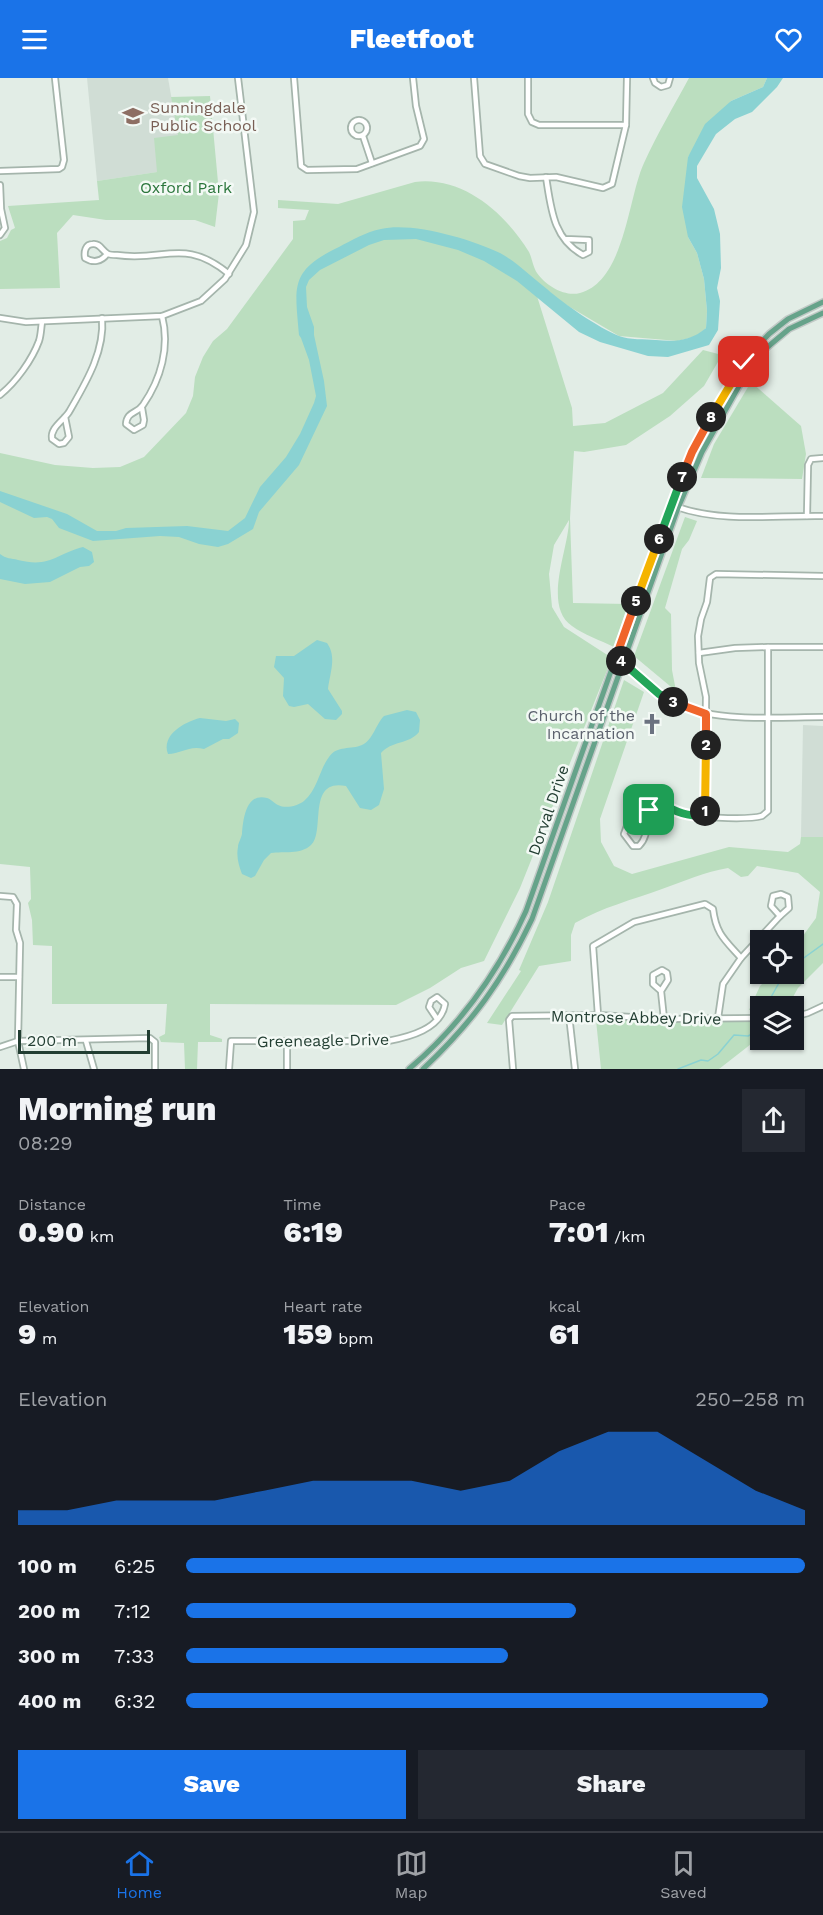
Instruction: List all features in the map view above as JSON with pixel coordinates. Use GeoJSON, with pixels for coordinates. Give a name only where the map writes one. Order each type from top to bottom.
{"type":"FeatureCollection","features":[{"type":"Feature","properties":{"kind":"main road","name":"Dorval Drive"},"geometry":{"type":"LineString","coordinates":[[409,1069],[441,1041],[473,1004],[491,979],[515,937],[692,452],[738,370],[752,351],[788,319],[823,303]]}},
{"type":"Feature","properties":{"kind":"main road","name":"Dorval Drive"},"geometry":{"type":"LineString","coordinates":[[423,1069],[458,1035],[493,992],[532,919],[678,508],[702,452],[752,365],[764,350],[784,332],[823,313]]}},
{"type":"Feature","properties":{"kind":"street"},"geometry":{"type":"LineString","coordinates":[[0,171],[62,167],[64,160],[55,78]]}},
{"type":"Feature","properties":{"kind":"street"},"geometry":{"type":"LineString","coordinates":[[0,318],[9,321],[42,322],[162,316],[201,301],[229,274],[246,245],[254,212],[238,78]]}},
{"type":"Feature","properties":{"kind":"street"},"geometry":{"type":"LineString","coordinates":[[294,78],[301,166],[307,170],[357,169],[420,146],[424,139],[416,106],[413,78]]}},
{"type":"Feature","properties":{"kind":"street"},"geometry":{"type":"LineString","coordinates":[[474,78],[480,156],[485,164],[519,176],[568,178],[598,188],[612,184],[626,125],[627,78]]}},
{"type":"Feature","properties":{"kind":"street"},"geometry":{"type":"LineString","coordinates":[[528,78],[528,114],[532,123],[538,125],[626,125]]}},
{"type":"Feature","properties":{"kind":"street"},"geometry":{"type":"LineString","coordinates":[[653,78],[655,83],[661,87],[668,85],[670,78]]}},
{"type":"Feature","properties":{"kind":"street"},"geometry":{"type":"LineString","coordinates":[[363,136],[372,163]]}},
{"type":"Feature","properties":{"kind":"street"},"geometry":{"type":"LineString","coordinates":[[546,177],[554,223],[565,239],[575,251],[583,255],[589,252],[589,240],[565,239]]}},
{"type":"Feature","properties":{"kind":"street"},"geometry":{"type":"LineString","coordinates":[[0,185],[5,228],[0,235]]}},
{"type":"Feature","properties":{"kind":"street"},"geometry":{"type":"LineString","coordinates":[[107,254],[99,261],[90,262],[84,254],[86,248],[94,243],[107,254],[122,256],[180,252],[193,254],[229,274]]}},
{"type":"Feature","properties":{"kind":"street"},"geometry":{"type":"LineString","coordinates":[[142,408],[130,413],[127,417],[126,424],[134,430],[143,425],[142,408],[162,370],[165,346],[162,316]]}},
{"type":"Feature","properties":{"kind":"street"},"geometry":{"type":"LineString","coordinates":[[65,417],[69,437],[64,443],[59,444],[52,439],[51,434],[65,417],[97,357],[102,338],[102,318]]}},
{"type":"Feature","properties":{"kind":"street"},"geometry":{"type":"LineString","coordinates":[[0,395],[15,383],[39,340],[42,322]]}},
{"type":"Feature","properties":{"kind":"street"},"geometry":{"type":"LineString","coordinates":[[807,516],[808,465],[812,459],[823,458]]}},
{"type":"Feature","properties":{"kind":"street"},"geometry":{"type":"LineString","coordinates":[[672,506],[698,514],[726,516],[823,516]]}},
{"type":"Feature","properties":{"kind":"street"},"geometry":{"type":"LineString","coordinates":[[705,816],[705,686],[699,653],[700,623],[707,602],[710,578],[716,574],[823,576]]}},
{"type":"Feature","properties":{"kind":"street"},"geometry":{"type":"LineString","coordinates":[[699,653],[735,648],[823,647]]}},
{"type":"Feature","properties":{"kind":"street"},"geometry":{"type":"LineString","coordinates":[[662,803],[649,810],[644,841],[639,846],[633,846],[624,834],[639,794],[644,789],[651,791],[662,803],[674,811],[690,816],[758,817],[768,811],[768,648]]}},
{"type":"Feature","properties":{"kind":"street"},"geometry":{"type":"LineString","coordinates":[[616,657],[671,702],[706,714],[823,717]]}},
{"type":"Feature","properties":{"kind":"street"},"geometry":{"type":"LineString","coordinates":[[718,1018],[723,984],[741,958],[789,908],[788,897],[781,894],[773,896],[771,901],[771,906],[780,916]]}},
{"type":"Feature","properties":{"kind":"street"},"geometry":{"type":"LineString","coordinates":[[0,896],[13,897],[17,903],[16,930],[20,943],[18,1041],[24,1069]]}},
{"type":"Feature","properties":{"kind":"street"},"geometry":{"type":"LineString","coordinates":[[598,1015],[593,946],[634,922],[705,904],[713,909],[715,924],[720,933],[741,958]]}},
{"type":"Feature","properties":{"kind":"street"},"geometry":{"type":"LineString","coordinates":[[0,977],[19,977]]}},
{"type":"Feature","properties":{"kind":"street"},"geometry":{"type":"LineString","coordinates":[[662,991],[664,1019]]}},
{"type":"Feature","properties":{"kind":"street"},"geometry":{"type":"LineString","coordinates":[[804,1014],[823,1006]]}},
{"type":"Feature","properties":{"kind":"street"},"geometry":{"type":"LineString","coordinates":[[569,1015],[575,1069]]}},
{"type":"Feature","properties":{"kind":"street","name":"Montrose Abbey Drive"},"geometry":{"type":"LineString","coordinates":[[513,1069],[508,1020],[512,1017],[598,1015],[664,1019],[750,1018]]}},
{"type":"Feature","properties":{"kind":"street","name":"Greeneagle Drive"},"geometry":{"type":"LineString","coordinates":[[229,1069],[231,1041],[388,1041],[412,1036],[423,1031],[437,1019]]}},
{"type":"Feature","properties":{"kind":"street"},"geometry":{"type":"LineString","coordinates":[[0,1047],[18,1041],[150,1038],[155,1042],[155,1069]]}},
{"type":"Feature","properties":{"kind":"street"},"geometry":{"type":"LineString","coordinates":[[86,1041],[94,1069]]}},
{"type":"Feature","properties":{"kind":"street"},"geometry":{"type":"LineString","coordinates":[[287,1041],[287,1069]]}},
{"type":"Feature","properties":{"kind":"shaded area","name":"Sunningdale Public School"},"geometry":{"type":"Polygon","coordinates":[[[87,78],[168,78],[178,135],[157,172],[97,181],[87,78]]]}},
{"type":"Feature","properties":{"kind":"shaded area"},"geometry":{"type":"Polygon","coordinates":[[[803,725],[823,726],[823,837],[801,837],[803,725]]]}},
{"type":"Feature","properties":{"kind":"green space"},"geometry":{"type":"Polygon","coordinates":[[[689,78],[767,78],[763,87],[731,101],[688,157],[688,237],[697,253],[704,279],[706,328],[697,336],[678,341],[619,336],[563,303],[531,277],[572,408],[573,426],[605,423],[663,393],[703,350],[722,355],[704,386],[670,416],[626,445],[584,452],[574,451],[570,518],[573,603],[628,604],[614,647],[587,635],[563,617],[558,591],[569,520],[554,545],[549,574],[552,607],[564,627],[612,658],[520,888],[484,961],[461,968],[430,988],[396,1005],[210,1004],[210,1035],[222,1039],[222,1042],[198,1042],[197,1069],[185,1069],[184,1043],[161,1042],[159,1037],[165,1034],[167,1004],[52,1004],[52,946],[33,945],[32,920],[28,903],[31,899],[30,867],[0,864],[0,453],[55,465],[93,468],[120,467],[144,457],[186,413],[193,396],[195,377],[203,357],[213,341],[227,329],[293,239],[293,221],[305,220],[309,210],[278,208],[278,200],[338,204],[415,182],[450,185],[481,200],[508,224],[529,252],[537,273],[551,286],[562,292],[574,294],[595,285],[607,272],[616,256],[644,163],[689,78]]]}},
{"type":"Feature","properties":{"kind":"green space","name":"Oxford Park"},"geometry":{"type":"Polygon","coordinates":[[[210,96],[219,193],[215,227],[195,220],[106,220],[73,215],[57,233],[60,288],[0,289],[0,241],[7,238],[11,230],[15,228],[8,206],[99,200],[97,181],[157,172],[154,138],[178,135],[171,97],[210,96]]]}},
{"type":"Feature","properties":{"kind":"green space"},"geometry":{"type":"Polygon","coordinates":[[[751,382],[801,426],[806,454],[802,479],[701,478],[714,444],[751,382]]]}},
{"type":"Feature","properties":{"kind":"green space"},"geometry":{"type":"Polygon","coordinates":[[[685,517],[697,521],[689,540],[682,549],[665,608],[671,614],[672,670],[676,691],[634,656],[685,517]]]}},
{"type":"Feature","properties":{"kind":"green space"},"geometry":{"type":"Polygon","coordinates":[[[624,680],[644,692],[600,819],[601,842],[614,866],[632,874],[729,847],[788,852],[800,844],[801,837],[823,837],[823,963],[804,982],[804,934],[816,918],[820,892],[798,873],[757,866],[748,876],[741,877],[728,868],[703,874],[618,904],[575,923],[571,935],[571,961],[539,966],[502,1025],[487,1023],[521,971],[519,970],[548,902],[624,680]]]}},
{"type":"Feature","properties":{"kind":"green space"},"geometry":{"type":"Polygon","coordinates":[[[762,984],[802,984],[794,996],[755,996],[762,984]]]}},
{"type":"Feature","properties":{"kind":"green space"},"geometry":{"type":"Polygon","coordinates":[[[596,1020],[750,1021],[750,1045],[719,1069],[601,1069],[596,1020]]]}},
{"type":"Feature","properties":{"kind":"water"},"geometry":{"type":"Polygon","coordinates":[[[767,78],[783,78],[752,112],[735,119],[716,134],[697,166],[697,178],[714,209],[720,234],[721,268],[717,288],[720,301],[718,330],[709,345],[668,357],[648,356],[600,342],[579,332],[517,281],[484,261],[458,250],[416,239],[384,240],[369,245],[320,270],[309,280],[306,287],[307,307],[314,327],[327,406],[299,465],[259,512],[253,529],[228,544],[218,547],[199,544],[179,537],[160,536],[93,541],[59,528],[52,519],[34,518],[0,502],[0,491],[67,514],[97,531],[187,526],[228,531],[245,518],[260,487],[286,457],[300,434],[314,403],[316,396],[309,360],[299,335],[297,292],[303,272],[323,256],[359,236],[381,229],[409,228],[441,233],[500,253],[572,308],[619,336],[670,341],[695,336],[706,328],[707,311],[704,279],[697,253],[688,237],[682,207],[688,157],[705,124],[731,101],[763,87],[767,78]]]}},
{"type":"Feature","properties":{"kind":"water"},"geometry":{"type":"Polygon","coordinates":[[[83,547],[92,552],[94,562],[50,582],[25,584],[0,579],[0,554],[4,557],[38,562],[83,547]]]}},
{"type":"Feature","properties":{"kind":"water"},"geometry":{"type":"Polygon","coordinates":[[[317,640],[327,643],[332,654],[328,689],[342,711],[336,720],[325,719],[308,704],[289,706],[283,696],[284,678],[274,667],[276,656],[294,656],[317,640]]]}},
{"type":"Feature","properties":{"kind":"water"},"geometry":{"type":"Polygon","coordinates":[[[407,710],[416,712],[420,720],[419,732],[411,739],[390,746],[381,753],[384,789],[379,805],[371,810],[360,808],[346,786],[334,786],[326,790],[321,798],[317,829],[311,845],[297,851],[271,853],[255,876],[251,878],[242,874],[238,861],[238,844],[247,809],[254,799],[260,797],[268,799],[284,807],[301,803],[309,796],[332,753],[366,743],[384,716],[407,710]]]}},
{"type":"Feature","properties":{"kind":"water"},"geometry":{"type":"Polygon","coordinates":[[[200,718],[226,721],[235,719],[239,723],[238,733],[204,749],[194,748],[168,754],[168,741],[175,730],[200,718]]]}},
{"type":"Feature","properties":{"kind":"waterway"},"geometry":{"type":"LineString","coordinates":[[804,958],[823,944]]}},
{"type":"Feature","properties":{"kind":"waterway"},"geometry":{"type":"LineString","coordinates":[[772,996],[778,984]]}},
{"type":"Feature","properties":{"kind":"waterway"},"geometry":{"type":"LineString","coordinates":[[678,1069],[701,1060],[708,1061],[718,1054],[734,1035],[750,1035]]}},
{"type":"Feature","properties":{"kind":"place","name":"Sunningdale Public School"},"geometry":{"type":"Point","coordinates":[133,116]}},
{"type":"Feature","properties":{"kind":"place","name":"Church of the Incarnation"},"geometry":{"type":"Point","coordinates":[652,724]}},
{"type":"Feature","properties":{"kind":"route"},"geometry":{"type":"LineString","coordinates":[[649,810],[662,803],[674,811],[690,816],[705,816],[706,714],[671,702],[616,657],[692,452],[744,362]]}}]}
